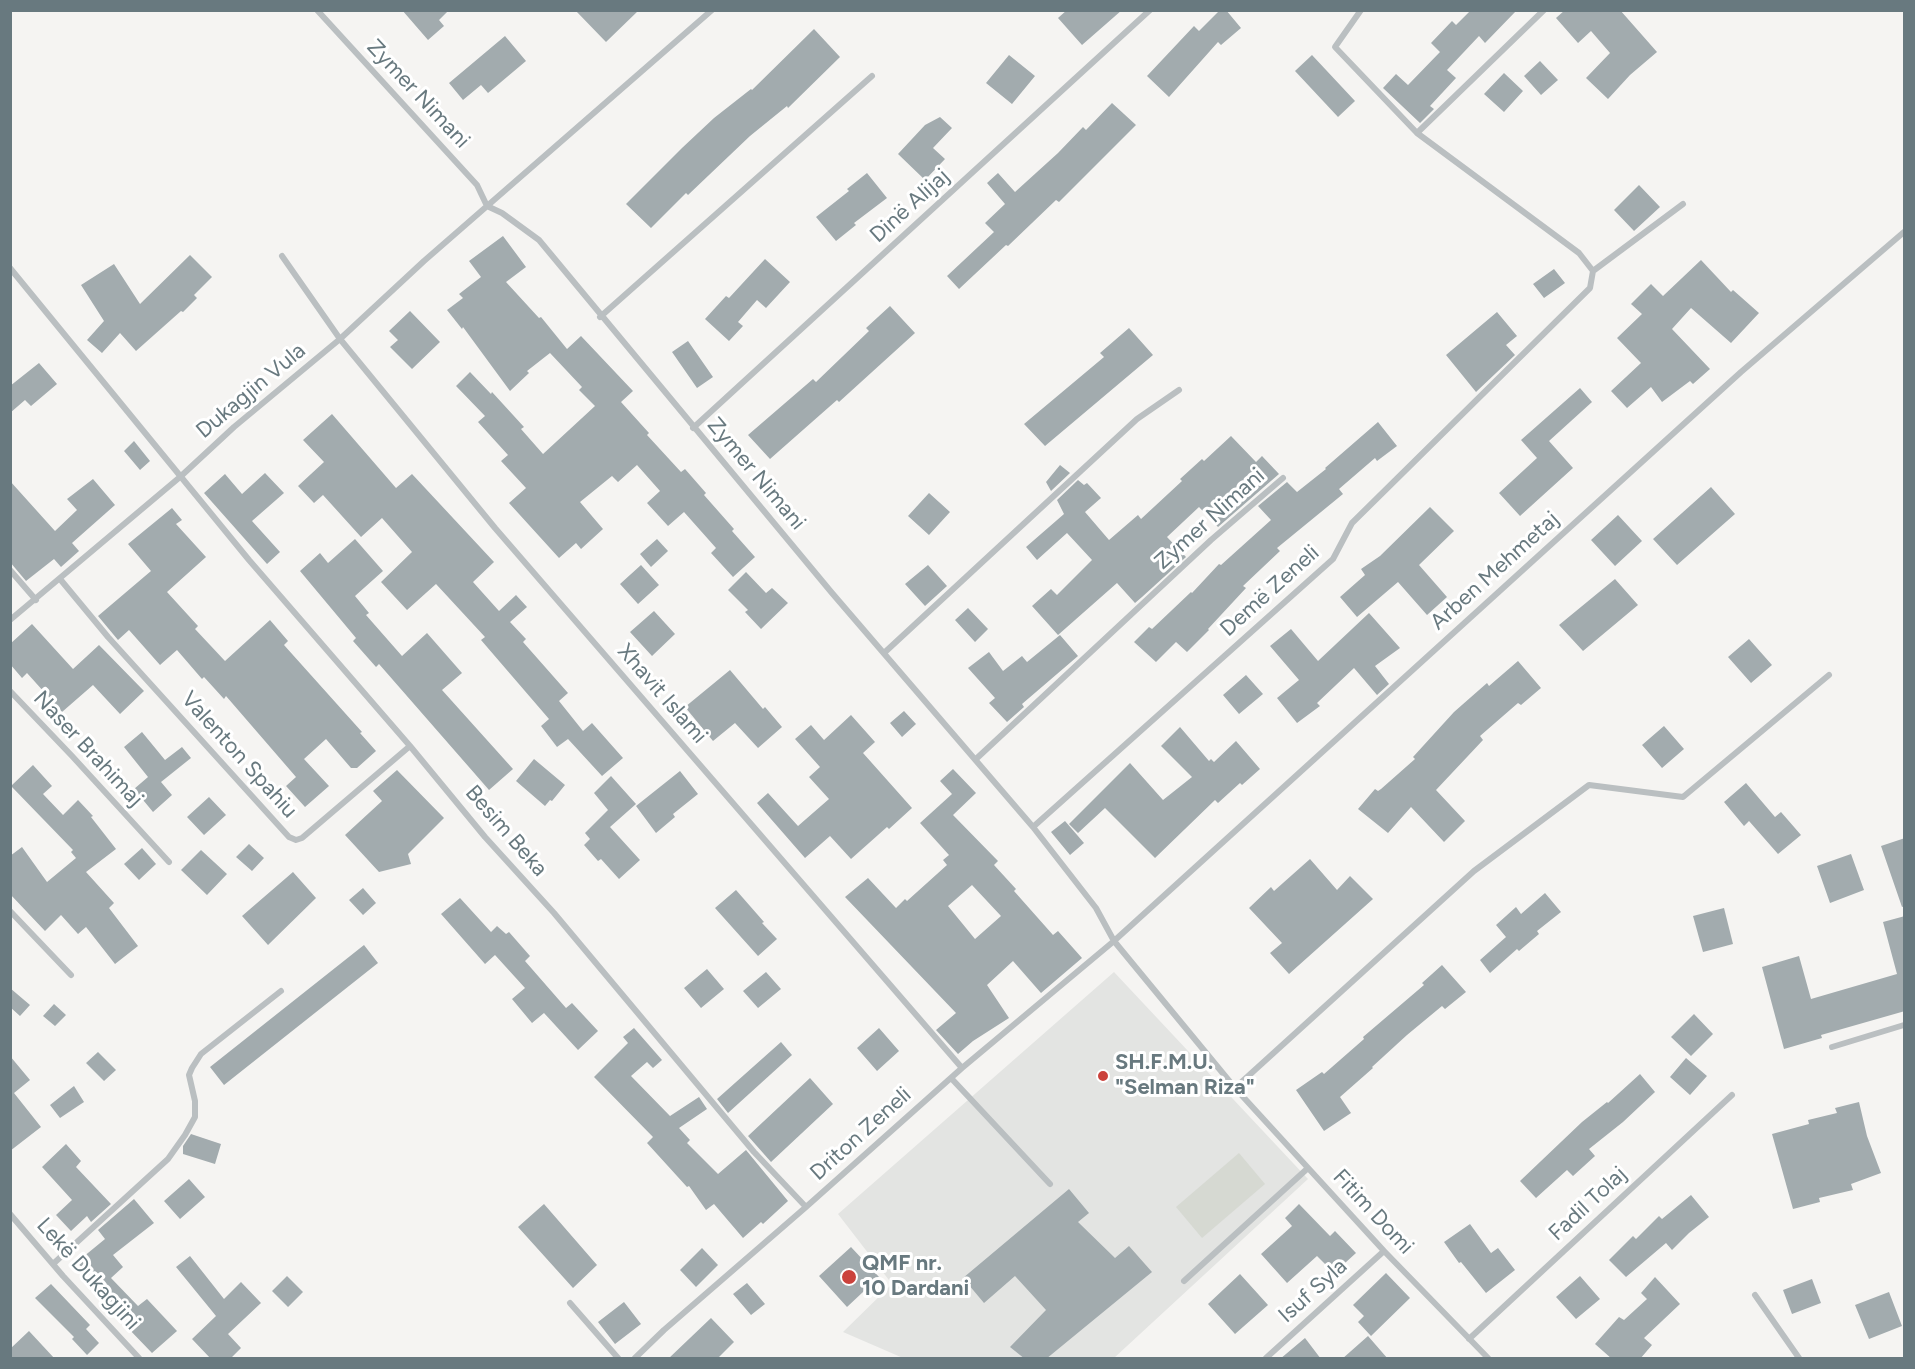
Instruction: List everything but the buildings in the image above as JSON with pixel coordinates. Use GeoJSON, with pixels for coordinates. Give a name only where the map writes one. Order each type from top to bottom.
{"type":"FeatureCollection","features":[{"type":"Feature","properties":{"kind":"street","name":"Zymer Nimani"},"geometry":{"type":"LineString","coordinates":[[317,10],[477,185],[487,206],[502,213],[538,240],[693,428],[1033,828],[1096,908],[1114,940]]}},
{"type":"Feature","properties":{"kind":"street"},"geometry":{"type":"LineString","coordinates":[[487,206],[712,10]]}},
{"type":"Feature","properties":{"kind":"street","name":"Dinë Alijaj"},"geometry":{"type":"LineString","coordinates":[[693,428],[1150,10]]}},
{"type":"Feature","properties":{"kind":"street"},"geometry":{"type":"LineString","coordinates":[[1361,10],[1335,46],[1417,133],[1579,253],[1593,271],[1683,204]]}},
{"type":"Feature","properties":{"kind":"street"},"geometry":{"type":"LineString","coordinates":[[1417,133],[1545,10]]}},
{"type":"Feature","properties":{"kind":"street"},"geometry":{"type":"LineString","coordinates":[[600,316],[872,76]]}},
{"type":"Feature","properties":{"kind":"street","name":"Dukagjin Vula"},"geometry":{"type":"LineString","coordinates":[[10,620],[340,339],[487,206]]}},
{"type":"Feature","properties":{"kind":"street","name":"Arben Mehmetaj"},"geometry":{"type":"LineString","coordinates":[[1114,940],[1741,372],[1905,232]]}},
{"type":"Feature","properties":{"kind":"street","name":"Xhavit Islami"},"geometry":{"type":"LineString","coordinates":[[282,256],[340,339],[495,528],[962,1068]]}},
{"type":"Feature","properties":{"kind":"street","name":"Besim Beka"},"geometry":{"type":"LineString","coordinates":[[10,268],[249,560],[411,746],[485,837],[554,913],[754,1152],[807,1207]]}},
{"type":"Feature","properties":{"kind":"street","name":"Demë Zeneli"},"geometry":{"type":"LineString","coordinates":[[1033,828],[1333,559],[1352,523],[1590,288],[1593,271]]}},
{"type":"Feature","properties":{"kind":"street"},"geometry":{"type":"LineString","coordinates":[[885,653],[1137,419],[1179,390]]}},
{"type":"Feature","properties":{"kind":"street","name":"Zymer Nimani"},"geometry":{"type":"LineString","coordinates":[[976,759],[1211,540],[1283,478]]}},
{"type":"Feature","properties":{"kind":"street"},"geometry":{"type":"LineString","coordinates":[[10,570],[36,600]]}},
{"type":"Feature","properties":{"kind":"street","name":"Valenton Spahiu"},"geometry":{"type":"LineString","coordinates":[[60,579],[130,662],[289,837],[296,840],[302,838],[411,746]]}},
{"type":"Feature","properties":{"kind":"street"},"geometry":{"type":"LineString","coordinates":[[1235,1088],[1474,871],[1589,785],[1683,797],[1829,675]]}},
{"type":"Feature","properties":{"kind":"street","name":"Naser Brahimaj"},"geometry":{"type":"LineString","coordinates":[[10,691],[169,862]]}},
{"type":"Feature","properties":{"kind":"street"},"geometry":{"type":"LineString","coordinates":[[10,911],[71,975]]}},
{"type":"Feature","properties":{"kind":"street","name":"Driton Zeneli"},"geometry":{"type":"LineString","coordinates":[[634,1359],[962,1068],[1114,940]]}},
{"type":"Feature","properties":{"kind":"street","name":"Fitim Domi"},"geometry":{"type":"LineString","coordinates":[[1114,940],[1235,1088],[1384,1251],[1488,1359]]}},
{"type":"Feature","properties":{"kind":"street"},"geometry":{"type":"LineString","coordinates":[[53,1264],[168,1159],[185,1136],[195,1117],[195,1101],[189,1075],[201,1054],[281,991]]}},
{"type":"Feature","properties":{"kind":"street"},"geometry":{"type":"LineString","coordinates":[[1832,1047],[1905,1025]]}},
{"type":"Feature","properties":{"kind":"street"},"geometry":{"type":"LineString","coordinates":[[951,1078],[1050,1184]]}},
{"type":"Feature","properties":{"kind":"street","name":"Fadil Tolaj"},"geometry":{"type":"LineString","coordinates":[[1468,1339],[1732,1095]]}},
{"type":"Feature","properties":{"kind":"street"},"geometry":{"type":"LineString","coordinates":[[1184,1281],[1308,1168]]}},
{"type":"Feature","properties":{"kind":"street","name":"Lekë Dukagjini"},"geometry":{"type":"LineString","coordinates":[[10,1214],[139,1359]]}},
{"type":"Feature","properties":{"kind":"street","name":"Isuf Syla"},"geometry":{"type":"LineString","coordinates":[[1266,1359],[1384,1251]]}},
{"type":"Feature","properties":{"kind":"street"},"geometry":{"type":"LineString","coordinates":[[1755,1294],[1799,1359]]}},
{"type":"Feature","properties":{"kind":"street"},"geometry":{"type":"LineString","coordinates":[[570,1303],[618,1359]]}},
{"type":"Feature","properties":{"kind":"shaded area","name":"SH.F.M.U. \"Selman Riza\""},"geometry":{"type":"Polygon","coordinates":[[[1114,972],[1308,1179],[1114,1358],[903,1358],[843,1332],[892,1284],[838,1214],[1114,972]]]}},
{"type":"Feature","properties":{"kind":"shaded area"},"geometry":{"type":"Polygon","coordinates":[[[1239,1153],[1265,1184],[1202,1238],[1176,1207],[1239,1153]]]}},
{"type":"Feature","properties":{"kind":"place","name":"SH.F.M.U. \"Selman Riza\""},"geometry":{"type":"Point","coordinates":[1103,1076]}},
{"type":"Feature","properties":{"kind":"place","name":"QMF nr. 10 Dardani"},"geometry":{"type":"Point","coordinates":[849,1277]}}]}
